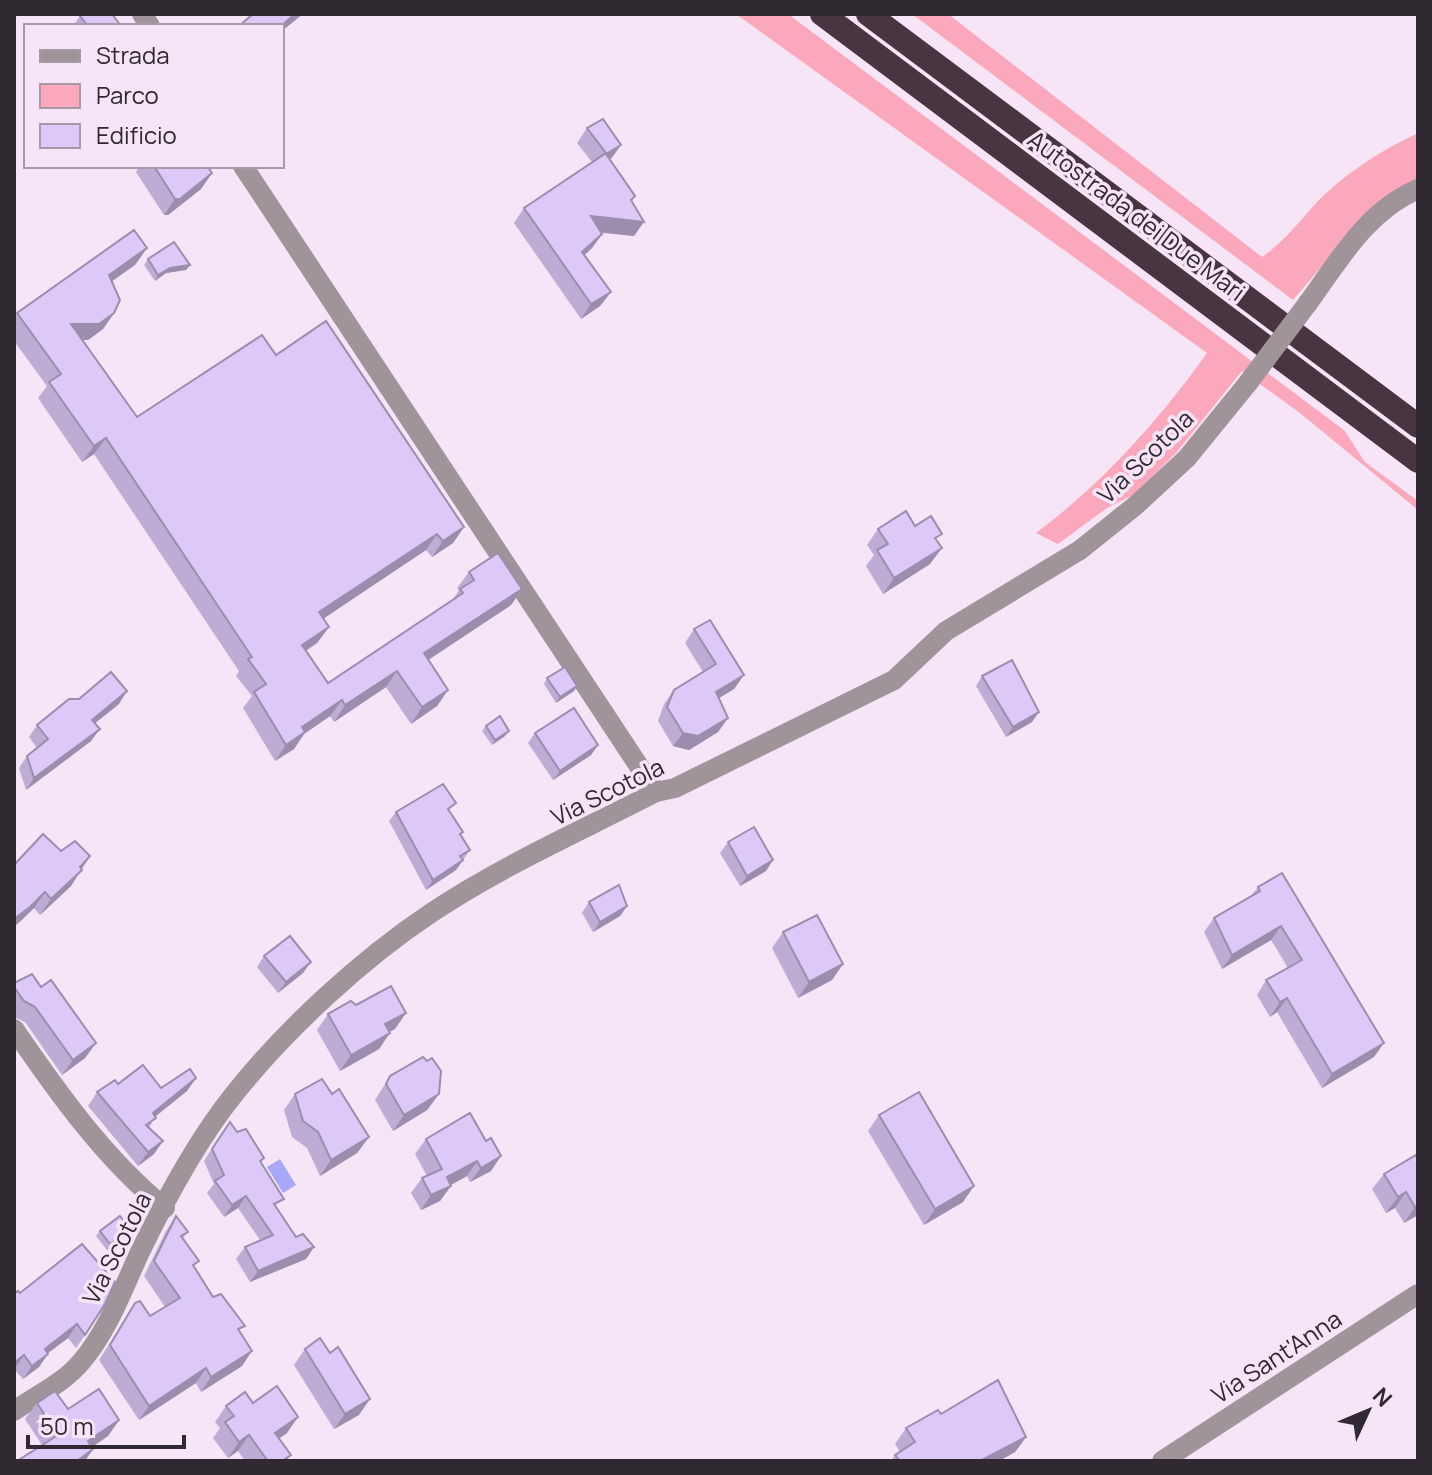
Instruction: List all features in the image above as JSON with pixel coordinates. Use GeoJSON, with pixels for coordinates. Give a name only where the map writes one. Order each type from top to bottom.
{"type":"FeatureCollection","features":[{"type":"Feature","properties":{"kind":"highway","name":"Autostrada dei Due Mari"},"geometry":{"type":"LineString","coordinates":[[822,14],[1418,461]]}},
{"type":"Feature","properties":{"kind":"highway","name":"Autostrada dei Due Mari"},"geometry":{"type":"LineString","coordinates":[[868,14],[1418,426]]}},
{"type":"Feature","properties":{"kind":"street"},"geometry":{"type":"LineString","coordinates":[[244,168],[656,792]]}},
{"type":"Feature","properties":{"kind":"street","name":"Via Scotola"},"geometry":{"type":"LineString","coordinates":[[14,1411],[58,1383],[81,1363],[103,1333],[165,1208],[234,1094],[299,1022],[371,959],[430,913],[463,894],[656,792],[675,788],[894,680],[946,631],[1080,550],[1135,506],[1187,458],[1248,383],[1371,218],[1398,197],[1418,189]]}},
{"type":"Feature","properties":{"kind":"street"},"geometry":{"type":"LineString","coordinates":[[14,1029],[109,1154],[134,1182],[165,1208]]}},
{"type":"Feature","properties":{"kind":"street","name":"Via Sant'Anna"},"geometry":{"type":"LineString","coordinates":[[1162,1461],[1418,1294]]}},
{"type":"Feature","properties":{"kind":"green space"},"geometry":{"type":"Polygon","coordinates":[[[736,14],[788,14],[1344,430],[1365,462],[1418,501],[1418,510],[1300,413],[1242,371],[1176,453],[1133,495],[1107,508],[1058,544],[1036,533],[1084,493],[1129,449],[1207,353],[736,14]]]}},
{"type":"Feature","properties":{"kind":"green space"},"geometry":{"type":"Polygon","coordinates":[[[912,14],[948,14],[1262,257],[1346,177],[1418,133],[1418,181],[1369,211],[1293,300],[912,14]]]}},
{"type":"Feature","properties":{"kind":"water"},"geometry":{"type":"Polygon","coordinates":[[[280,1159],[296,1185],[283,1193],[267,1167],[280,1159]]]}},
{"type":"Feature","properties":{"kind":"building"},"geometry":{"type":"Polygon","coordinates":[[[112,14],[120,24],[86,24],[80,16],[112,14]]]}},
{"type":"Feature","properties":{"kind":"building"},"geometry":{"type":"Polygon","coordinates":[[[253,14],[295,14],[283,24],[241,24],[253,14]]]}},
{"type":"Feature","properties":{"kind":"building"},"geometry":{"type":"Polygon","coordinates":[[[603,119],[621,145],[606,154],[635,196],[631,200],[644,222],[591,216],[602,234],[582,252],[611,292],[591,304],[524,208],[606,153],[587,128],[603,119]]]}},
{"type":"Feature","properties":{"kind":"building"},"geometry":{"type":"Polygon","coordinates":[[[155,168],[208,168],[212,173],[180,199],[175,199],[155,168]]]}},
{"type":"Feature","properties":{"kind":"building"},"geometry":{"type":"Polygon","coordinates":[[[134,230],[147,248],[109,275],[120,300],[114,313],[99,324],[71,324],[137,417],[262,335],[276,355],[326,321],[464,527],[443,541],[437,534],[319,612],[329,627],[302,645],[328,683],[463,593],[460,589],[474,580],[469,572],[498,553],[522,589],[424,653],[448,690],[422,707],[397,671],[345,705],[342,700],[302,727],[305,732],[286,745],[254,692],[266,684],[248,659],[252,657],[106,438],[94,446],[49,382],[61,374],[17,313],[134,230]]]}},
{"type":"Feature","properties":{"kind":"building"},"geometry":{"type":"Polygon","coordinates":[[[174,242],[190,265],[170,268],[158,275],[148,259],[174,242]]]}},
{"type":"Feature","properties":{"kind":"building"},"geometry":{"type":"Polygon","coordinates":[[[906,511],[915,526],[931,516],[942,534],[935,538],[942,548],[894,578],[877,550],[888,544],[878,529],[906,511]]]}},
{"type":"Feature","properties":{"kind":"building"},"geometry":{"type":"Polygon","coordinates":[[[710,620],[744,675],[716,692],[728,718],[698,736],[683,733],[667,707],[674,690],[716,664],[694,629],[710,620]]]}},
{"type":"Feature","properties":{"kind":"building"},"geometry":{"type":"Polygon","coordinates":[[[1012,660],[1039,712],[1013,727],[982,676],[1012,660]]]}},
{"type":"Feature","properties":{"kind":"building"},"geometry":{"type":"Polygon","coordinates":[[[565,667],[577,686],[560,697],[547,678],[565,667]]]}},
{"type":"Feature","properties":{"kind":"building"},"geometry":{"type":"Polygon","coordinates":[[[111,672],[127,691],[92,720],[100,729],[34,778],[27,756],[48,739],[37,725],[69,699],[79,699],[111,672]]]}},
{"type":"Feature","properties":{"kind":"building"},"geometry":{"type":"Polygon","coordinates":[[[574,708],[598,745],[560,771],[535,733],[574,708]]]}},
{"type":"Feature","properties":{"kind":"building"},"geometry":{"type":"Polygon","coordinates":[[[500,716],[509,731],[495,740],[486,726],[500,716]]]}},
{"type":"Feature","properties":{"kind":"building"},"geometry":{"type":"Polygon","coordinates":[[[443,784],[456,803],[448,809],[470,850],[460,856],[463,860],[433,880],[396,812],[443,784]]]}},
{"type":"Feature","properties":{"kind":"building"},"geometry":{"type":"Polygon","coordinates":[[[754,827],[773,860],[747,876],[728,842],[754,827]]]}},
{"type":"Feature","properties":{"kind":"building"},"geometry":{"type":"Polygon","coordinates":[[[43,834],[61,851],[75,841],[90,856],[80,867],[82,870],[51,899],[45,892],[14,919],[14,865],[43,834]]]}},
{"type":"Feature","properties":{"kind":"building"},"geometry":{"type":"Polygon","coordinates":[[[1282,873],[1384,1043],[1332,1074],[1287,998],[1280,1002],[1266,980],[1302,960],[1281,926],[1232,955],[1214,918],[1260,891],[1258,887],[1282,873]]]}},
{"type":"Feature","properties":{"kind":"building"},"geometry":{"type":"Polygon","coordinates":[[[619,885],[627,906],[600,922],[589,902],[619,885]]]}},
{"type":"Feature","properties":{"kind":"building"},"geometry":{"type":"Polygon","coordinates":[[[817,915],[843,964],[809,982],[783,932],[817,915]]]}},
{"type":"Feature","properties":{"kind":"building"},"geometry":{"type":"Polygon","coordinates":[[[290,936],[311,962],[286,982],[264,956],[290,936]]]}},
{"type":"Feature","properties":{"kind":"building"},"geometry":{"type":"Polygon","coordinates":[[[32,974],[41,987],[51,980],[96,1043],[73,1060],[35,1007],[24,1001],[14,987],[14,983],[32,974]]]}},
{"type":"Feature","properties":{"kind":"building"},"geometry":{"type":"Polygon","coordinates":[[[391,986],[406,1013],[385,1024],[390,1033],[351,1055],[328,1014],[351,1001],[356,1005],[391,986]]]}},
{"type":"Feature","properties":{"kind":"building"},"geometry":{"type":"Polygon","coordinates":[[[423,1057],[427,1061],[432,1058],[441,1071],[439,1094],[404,1115],[386,1084],[390,1076],[423,1057]]]}},
{"type":"Feature","properties":{"kind":"building"},"geometry":{"type":"Polygon","coordinates":[[[143,1065],[161,1088],[190,1069],[196,1078],[153,1113],[156,1118],[146,1125],[163,1141],[148,1152],[97,1092],[115,1080],[118,1084],[143,1065]]]}},
{"type":"Feature","properties":{"kind":"building"},"geometry":{"type":"Polygon","coordinates":[[[322,1079],[332,1094],[339,1089],[369,1137],[331,1160],[318,1132],[303,1121],[295,1094],[322,1079]]]}},
{"type":"Feature","properties":{"kind":"building"},"geometry":{"type":"Polygon","coordinates":[[[919,1092],[974,1186],[935,1209],[879,1115],[919,1092]]]}},
{"type":"Feature","properties":{"kind":"building"},"geometry":{"type":"Polygon","coordinates":[[[470,1113],[486,1141],[491,1138],[501,1156],[481,1168],[477,1161],[447,1177],[451,1186],[431,1195],[422,1178],[442,1169],[426,1139],[470,1113]]]}},
{"type":"Feature","properties":{"kind":"building"},"geometry":{"type":"Polygon","coordinates":[[[230,1122],[237,1132],[246,1129],[264,1158],[260,1161],[284,1199],[274,1204],[296,1237],[303,1234],[314,1247],[258,1271],[245,1247],[273,1235],[246,1196],[232,1205],[215,1181],[224,1175],[212,1149],[230,1122]]]}},
{"type":"Feature","properties":{"kind":"building"},"geometry":{"type":"Polygon","coordinates":[[[1416,1155],[1418,1206],[1415,1207],[1406,1192],[1398,1197],[1384,1174],[1416,1155]]]}},
{"type":"Feature","properties":{"kind":"building"},"geometry":{"type":"Polygon","coordinates":[[[120,1216],[130,1229],[110,1244],[100,1231],[120,1216]]]}},
{"type":"Feature","properties":{"kind":"building"},"geometry":{"type":"Polygon","coordinates":[[[176,1216],[188,1232],[181,1236],[199,1261],[193,1265],[213,1297],[221,1294],[245,1326],[238,1329],[252,1351],[211,1377],[206,1368],[149,1406],[110,1345],[135,1303],[140,1301],[150,1316],[180,1298],[154,1261],[176,1216]]]}},
{"type":"Feature","properties":{"kind":"building"},"geometry":{"type":"Polygon","coordinates":[[[82,1244],[115,1282],[105,1304],[85,1335],[77,1324],[45,1349],[48,1354],[32,1366],[24,1355],[14,1363],[14,1293],[20,1293],[82,1244]]]}},
{"type":"Feature","properties":{"kind":"building"},"geometry":{"type":"Polygon","coordinates":[[[320,1338],[330,1353],[338,1347],[370,1399],[345,1414],[305,1349],[320,1338]]]}},
{"type":"Feature","properties":{"kind":"building"},"geometry":{"type":"Polygon","coordinates":[[[998,1380],[1026,1437],[980,1461],[900,1461],[895,1455],[915,1442],[906,1428],[938,1410],[941,1414],[998,1380]]]}},
{"type":"Feature","properties":{"kind":"building"},"geometry":{"type":"Polygon","coordinates":[[[277,1386],[298,1417],[275,1433],[291,1455],[282,1461],[268,1461],[249,1435],[239,1442],[225,1422],[234,1416],[226,1406],[245,1392],[253,1403],[277,1386]]]}},
{"type":"Feature","properties":{"kind":"building"},"geometry":{"type":"Polygon","coordinates":[[[99,1389],[119,1420],[88,1441],[93,1449],[77,1461],[17,1461],[58,1435],[37,1403],[55,1391],[68,1409],[99,1389]]]}}]}
